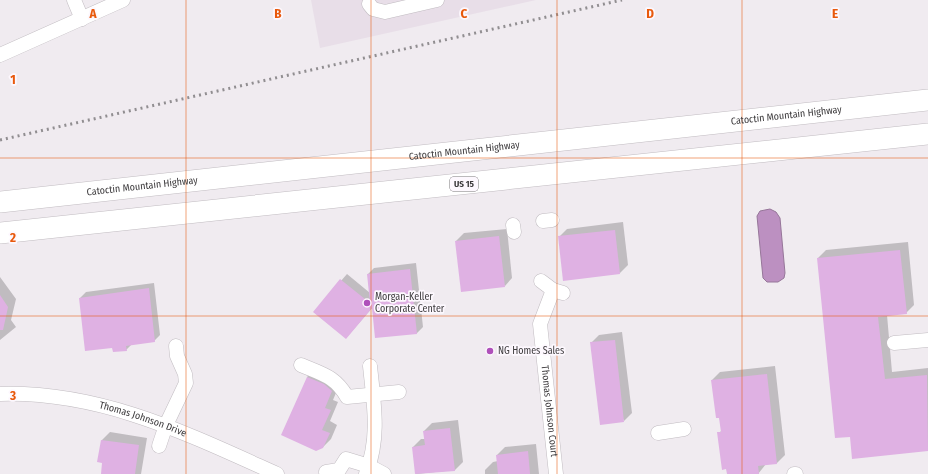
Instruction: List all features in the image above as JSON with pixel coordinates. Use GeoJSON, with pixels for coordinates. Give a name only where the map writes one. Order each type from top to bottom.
{"type":"FeatureCollection","features":[{"type":"Feature","properties":{"kind":"highway","name":"Catoctin Mountain Highway"},"geometry":{"type":"LineString","coordinates":[[0,202],[918,101],[928,96]]}},
{"type":"Feature","properties":{"kind":"highway","name":"US 15"},"geometry":{"type":"LineString","coordinates":[[0,233],[928,134]]}},
{"type":"Feature","properties":{"kind":"highway"},"geometry":{"type":"LineString","coordinates":[[69,194],[71,225]]}},
{"type":"Feature","properties":{"kind":"street"},"geometry":{"type":"LineString","coordinates":[[74,0],[82,19]]}},
{"type":"Feature","properties":{"kind":"street"},"geometry":{"type":"LineString","coordinates":[[0,55],[123,0]]}},
{"type":"Feature","properties":{"kind":"street"},"geometry":{"type":"LineString","coordinates":[[369,4],[378,12],[384,12],[437,0]]}},
{"type":"Feature","properties":{"kind":"street","name":"Thomas Johnson Court"},"geometry":{"type":"LineString","coordinates":[[541,281],[558,292],[540,324],[556,474]]}},
{"type":"Feature","properties":{"kind":"street"},"geometry":{"type":"LineString","coordinates":[[894,343],[928,340]]}},
{"type":"Feature","properties":{"kind":"street"},"geometry":{"type":"LineString","coordinates":[[159,446],[166,425],[186,383],[185,374],[177,356],[176,346]]}},
{"type":"Feature","properties":{"kind":"street"},"geometry":{"type":"LineString","coordinates":[[301,365],[330,377],[340,386],[347,397],[399,392]]}},
{"type":"Feature","properties":{"kind":"street"},"geometry":{"type":"LineString","coordinates":[[367,470],[375,446],[375,423],[370,366]]}},
{"type":"Feature","properties":{"kind":"street","name":"Thomas Johnson Drive"},"geometry":{"type":"LineString","coordinates":[[0,394],[25,394],[79,400],[129,412],[166,425],[277,474]]}},
{"type":"Feature","properties":{"kind":"street"},"geometry":{"type":"LineString","coordinates":[[658,433],[684,429]]}},
{"type":"Feature","properties":{"kind":"street"},"geometry":{"type":"LineString","coordinates":[[326,472],[339,470],[346,459],[367,470],[384,474]]}},
{"type":"Feature","properties":{"kind":"shaded area"},"geometry":{"type":"Polygon","coordinates":[[[311,0],[536,0],[320,48],[311,0]]]}},
{"type":"Feature","properties":{"kind":"shaded area"},"geometry":{"type":"Polygon","coordinates":[[[770,209],[776,212],[780,218],[785,273],[784,278],[778,282],[767,282],[763,278],[757,216],[760,211],[770,209]]]}},
{"type":"Feature","properties":{"kind":"building"},"geometry":{"type":"Polygon","coordinates":[[[615,230],[620,274],[563,281],[558,236],[615,230]]]}},
{"type":"Feature","properties":{"kind":"building"},"geometry":{"type":"Polygon","coordinates":[[[499,236],[505,287],[461,292],[455,241],[499,236]]]}},
{"type":"Feature","properties":{"kind":"building"},"geometry":{"type":"Polygon","coordinates":[[[900,250],[907,314],[878,317],[885,379],[927,375],[928,451],[852,459],[850,437],[835,438],[817,258],[900,250]]]}},
{"type":"Feature","properties":{"kind":"building","name":"Morgan-Keller Corporate Center"},"geometry":{"type":"Polygon","coordinates":[[[410,269],[417,334],[375,338],[372,308],[346,339],[313,312],[340,279],[370,303],[367,274],[410,269]]]}},
{"type":"Feature","properties":{"kind":"building"},"geometry":{"type":"Polygon","coordinates":[[[149,288],[155,342],[126,346],[127,351],[113,352],[112,348],[85,351],[79,298],[149,288]]]}},
{"type":"Feature","properties":{"kind":"building"},"geometry":{"type":"Polygon","coordinates":[[[0,295],[8,307],[3,330],[0,330],[0,295]]]}},
{"type":"Feature","properties":{"kind":"building"},"geometry":{"type":"Polygon","coordinates":[[[615,340],[624,422],[600,425],[590,342],[615,340]]]}},
{"type":"Feature","properties":{"kind":"building"},"geometry":{"type":"Polygon","coordinates":[[[767,374],[777,464],[758,466],[759,474],[727,474],[726,469],[722,470],[717,432],[721,432],[719,418],[716,418],[711,380],[767,374]]]}},
{"type":"Feature","properties":{"kind":"building"},"geometry":{"type":"Polygon","coordinates":[[[307,377],[324,384],[332,391],[325,408],[331,410],[322,430],[330,433],[323,448],[316,451],[281,435],[307,377]]]}},
{"type":"Feature","properties":{"kind":"building"},"geometry":{"type":"Polygon","coordinates":[[[450,428],[455,471],[415,474],[412,447],[425,445],[423,431],[450,428]]]}},
{"type":"Feature","properties":{"kind":"building"},"geometry":{"type":"Polygon","coordinates":[[[101,440],[139,445],[135,474],[101,474],[102,463],[97,462],[101,440]]]}},
{"type":"Feature","properties":{"kind":"building"},"geometry":{"type":"Polygon","coordinates":[[[528,451],[530,474],[498,474],[496,455],[528,451]]]}},
{"type":"Feature","properties":{"kind":"railway"},"geometry":{"type":"LineString","coordinates":[[0,140],[622,0]]}},
{"type":"Feature","properties":{"kind":"place","name":"Morgan-Keller Corporate Center"},"geometry":{"type":"Point","coordinates":[367,303]}},
{"type":"Feature","properties":{"kind":"place","name":"NG Homes Sales"},"geometry":{"type":"Point","coordinates":[490,351]}}]}
